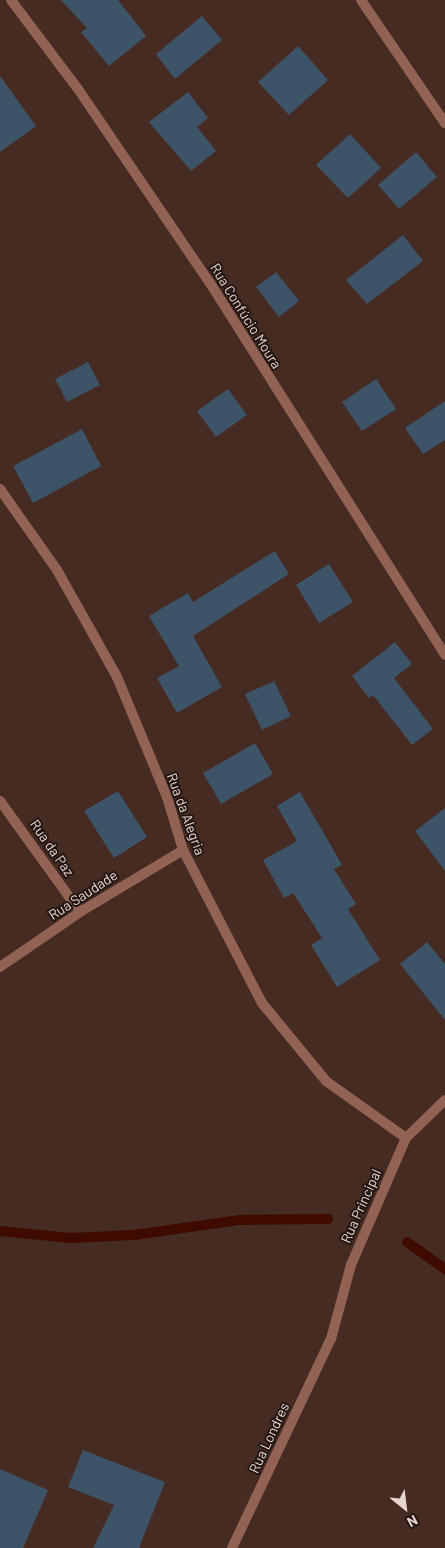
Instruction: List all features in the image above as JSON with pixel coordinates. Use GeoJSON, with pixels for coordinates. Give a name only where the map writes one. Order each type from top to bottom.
{"type":"FeatureCollection","features":[{"type":"Feature","properties":{"kind":"street","name":"Rua Confúcio Moura"},"geometry":{"type":"LineString","coordinates":[[11,0],[78,89],[210,283],[445,655]]}},
{"type":"Feature","properties":{"kind":"street"},"geometry":{"type":"LineString","coordinates":[[361,0],[445,123]]}},
{"type":"Feature","properties":{"kind":"street","name":"Rua da Alegria"},"geometry":{"type":"LineString","coordinates":[[0,488],[57,570],[117,677],[167,797],[183,850],[262,1003],[326,1081],[406,1138]]}},
{"type":"Feature","properties":{"kind":"street","name":"Rua da Paz"},"geometry":{"type":"LineString","coordinates":[[0,801],[80,912]]}},
{"type":"Feature","properties":{"kind":"street","name":"Rua Saudade"},"geometry":{"type":"LineString","coordinates":[[0,968],[80,912],[183,850]]}},
{"type":"Feature","properties":{"kind":"street","name":"Rua Principal"},"geometry":{"type":"LineString","coordinates":[[330,1339],[351,1265],[406,1138],[445,1100]]}},
{"type":"Feature","properties":{"kind":"street","name":"Rua Londres"},"geometry":{"type":"LineString","coordinates":[[232,1548],[330,1339]]}},
{"type":"Feature","properties":{"kind":"building"},"geometry":{"type":"Polygon","coordinates":[[[61,0],[118,0],[146,36],[109,66],[81,32],[87,28],[61,0]]]}},
{"type":"Feature","properties":{"kind":"building"},"geometry":{"type":"Polygon","coordinates":[[[202,16],[222,40],[175,79],[156,54],[202,16]]]}},
{"type":"Feature","properties":{"kind":"building"},"geometry":{"type":"Polygon","coordinates":[[[298,46],[328,80],[289,115],[258,82],[298,46]]]}},
{"type":"Feature","properties":{"kind":"building"},"geometry":{"type":"Polygon","coordinates":[[[0,76],[36,126],[0,152],[0,76]]]}},
{"type":"Feature","properties":{"kind":"building"},"geometry":{"type":"Polygon","coordinates":[[[188,92],[208,118],[197,127],[216,151],[191,171],[149,122],[188,92]]]}},
{"type":"Feature","properties":{"kind":"building"},"geometry":{"type":"Polygon","coordinates":[[[350,134],[381,168],[348,198],[316,165],[350,134]]]}},
{"type":"Feature","properties":{"kind":"building"},"geometry":{"type":"Polygon","coordinates":[[[416,152],[437,177],[399,209],[378,185],[416,152]]]}},
{"type":"Feature","properties":{"kind":"building"},"geometry":{"type":"Polygon","coordinates":[[[403,235],[423,261],[367,304],[346,280],[403,235]]]}},
{"type":"Feature","properties":{"kind":"building"},"geometry":{"type":"Polygon","coordinates":[[[276,272],[299,301],[279,317],[256,287],[276,272]]]}},
{"type":"Feature","properties":{"kind":"building"},"geometry":{"type":"Polygon","coordinates":[[[88,362],[100,385],[67,402],[55,379],[88,362]]]}},
{"type":"Feature","properties":{"kind":"building"},"geometry":{"type":"Polygon","coordinates":[[[376,379],[396,409],[362,431],[342,402],[376,379]]]}},
{"type":"Feature","properties":{"kind":"building"},"geometry":{"type":"Polygon","coordinates":[[[228,389],[247,415],[216,437],[197,411],[228,389]]]}},
{"type":"Feature","properties":{"kind":"building"},"geometry":{"type":"Polygon","coordinates":[[[445,401],[445,440],[423,454],[405,428],[445,401]]]}},
{"type":"Feature","properties":{"kind":"building"},"geometry":{"type":"Polygon","coordinates":[[[82,429],[101,466],[33,503],[13,466],[82,429]]]}},
{"type":"Feature","properties":{"kind":"building"},"geometry":{"type":"Polygon","coordinates":[[[275,551],[289,574],[193,636],[222,687],[177,713],[157,678],[179,666],[149,616],[188,593],[193,602],[275,551]]]}},
{"type":"Feature","properties":{"kind":"building"},"geometry":{"type":"Polygon","coordinates":[[[329,564],[353,602],[319,623],[296,585],[329,564]]]}},
{"type":"Feature","properties":{"kind":"building"},"geometry":{"type":"Polygon","coordinates":[[[395,642],[412,664],[394,678],[433,729],[412,745],[373,695],[369,698],[352,676],[395,642]]]}},
{"type":"Feature","properties":{"kind":"building"},"geometry":{"type":"Polygon","coordinates":[[[274,681],[291,716],[262,730],[245,694],[274,681]]]}},
{"type":"Feature","properties":{"kind":"building"},"geometry":{"type":"Polygon","coordinates":[[[255,743],[273,774],[221,804],[203,773],[255,743]]]}},
{"type":"Feature","properties":{"kind":"building"},"geometry":{"type":"Polygon","coordinates":[[[118,791],[147,837],[114,858],[84,811],[118,791]]]}},
{"type":"Feature","properties":{"kind":"building"},"geometry":{"type":"Polygon","coordinates":[[[300,792],[342,865],[334,869],[356,904],[348,909],[380,960],[337,987],[311,945],[322,938],[293,893],[284,898],[263,860],[297,841],[277,806],[300,792]]]}},
{"type":"Feature","properties":{"kind":"building"},"geometry":{"type":"Polygon","coordinates":[[[445,808],[445,871],[415,831],[445,808]]]}},
{"type":"Feature","properties":{"kind":"building"},"geometry":{"type":"Polygon","coordinates":[[[427,942],[445,964],[445,1020],[400,964],[427,942]]]}},
{"type":"Feature","properties":{"kind":"building"},"geometry":{"type":"Polygon","coordinates":[[[83,1450],[165,1482],[139,1548],[93,1548],[114,1505],[68,1487],[83,1450]]]}},
{"type":"Feature","properties":{"kind":"building"},"geometry":{"type":"Polygon","coordinates":[[[0,1469],[48,1490],[23,1548],[0,1548],[0,1469]]]}},
{"type":"Feature","properties":{"kind":"waterway"},"geometry":{"type":"LineString","coordinates":[[0,1231],[71,1238],[134,1235],[240,1220],[328,1219]]}},
{"type":"Feature","properties":{"kind":"waterway"},"geometry":{"type":"LineString","coordinates":[[407,1242],[445,1269]]}}]}
